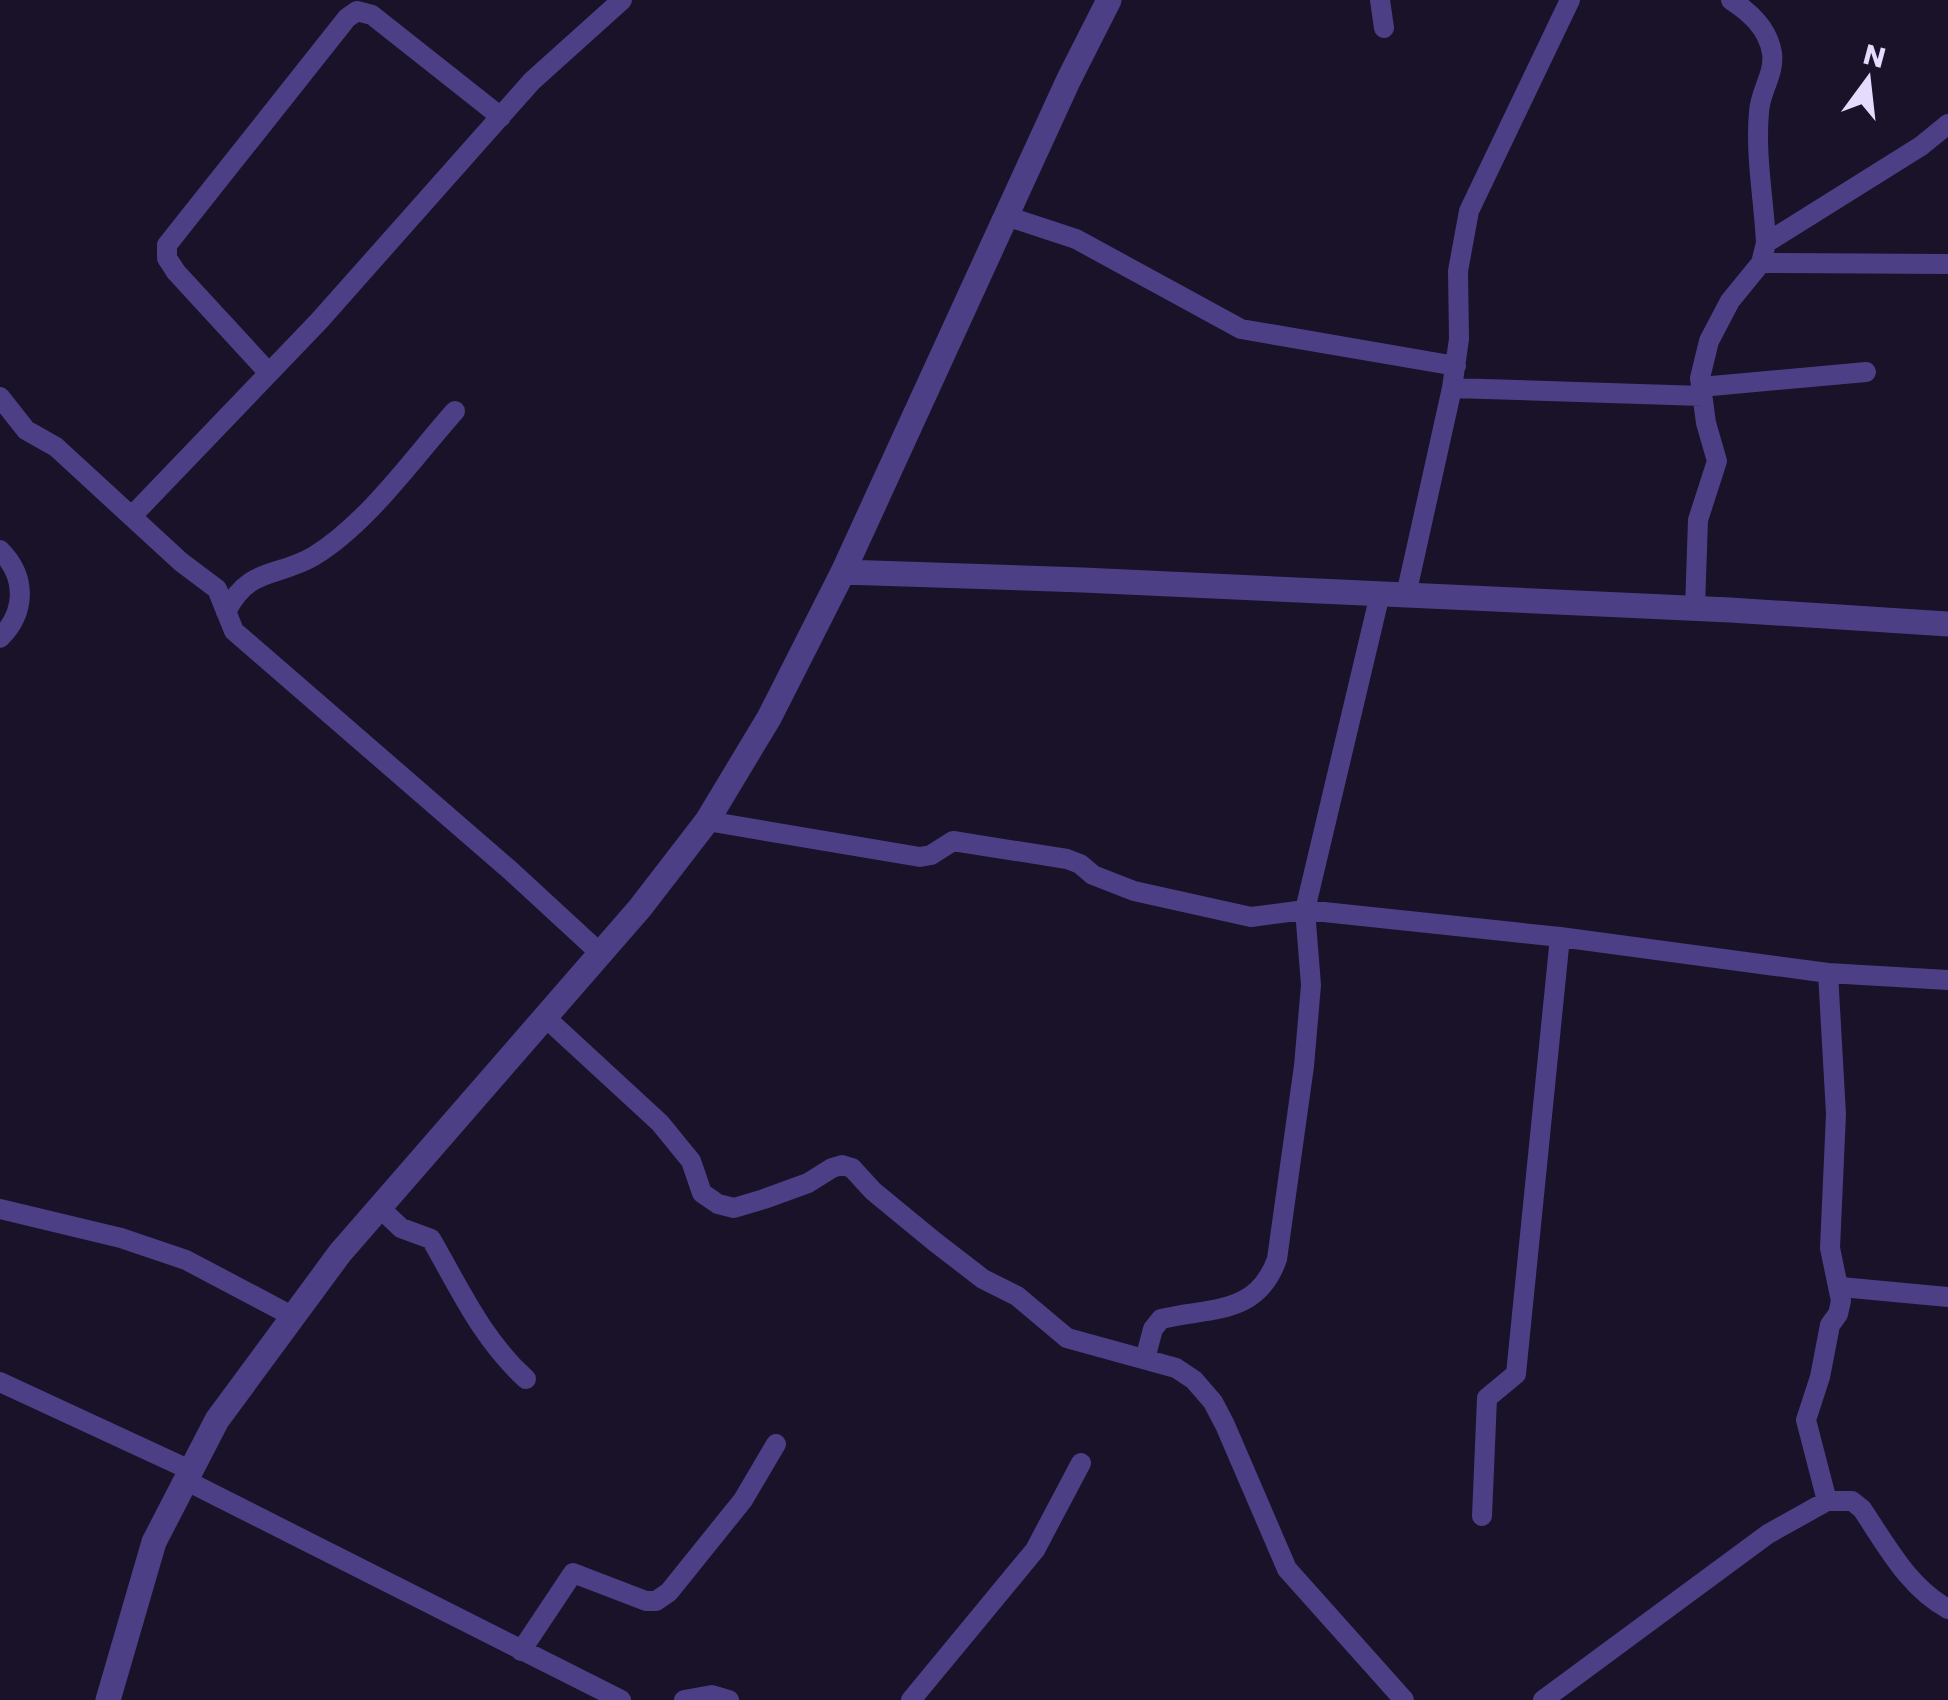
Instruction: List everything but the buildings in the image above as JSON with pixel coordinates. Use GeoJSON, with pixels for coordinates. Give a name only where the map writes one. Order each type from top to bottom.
{"type":"FeatureCollection","features":[{"type":"Feature","properties":{"kind":"street"},"geometry":{"type":"LineString","coordinates":[[132,516],[270,373],[532,81],[622,0]]}},
{"type":"Feature","properties":{"kind":"street"},"geometry":{"type":"LineString","coordinates":[[108,1700],[154,1542],[217,1420],[340,1253],[601,954],[706,821],[768,718],[843,572],[1109,0]]}},
{"type":"Feature","properties":{"kind":"street"},"geometry":{"type":"LineString","coordinates":[[1380,0],[1384,28]]}},
{"type":"Feature","properties":{"kind":"street"},"geometry":{"type":"LineString","coordinates":[[1406,596],[1454,377],[1459,339],[1458,271],[1468,210],[1570,0]]}},
{"type":"Feature","properties":{"kind":"street"},"geometry":{"type":"LineString","coordinates":[[1743,3],[1764,30],[1772,52],[1772,71],[1762,89],[1758,114],[1763,253]]}},
{"type":"Feature","properties":{"kind":"street"},"geometry":{"type":"LineString","coordinates":[[270,373],[176,272],[167,258],[167,245],[347,18],[357,12],[372,15],[501,117]]}},
{"type":"Feature","properties":{"kind":"street"},"geometry":{"type":"LineString","coordinates":[[1695,608],[1698,520],[1717,461],[1701,391],[1709,341],[1730,301],[1763,253],[1948,124]]}},
{"type":"Feature","properties":{"kind":"street"},"geometry":{"type":"LineString","coordinates":[[1006,216],[1076,239],[1241,329],[1454,377],[1701,391],[1866,372]]}},
{"type":"Feature","properties":{"kind":"street"},"geometry":{"type":"LineString","coordinates":[[1763,253],[1948,264]]}},
{"type":"Feature","properties":{"kind":"street"},"geometry":{"type":"LineString","coordinates":[[0,397],[26,430],[56,447],[181,562],[217,589],[234,631],[601,954]]}},
{"type":"Feature","properties":{"kind":"street"},"geometry":{"type":"LineString","coordinates":[[226,612],[236,592],[262,574],[311,558],[349,530],[455,411]]}},
{"type":"Feature","properties":{"kind":"street"},"geometry":{"type":"LineString","coordinates":[[0,550],[20,591],[15,623],[0,638]]}},
{"type":"Feature","properties":{"kind":"street"},"geometry":{"type":"LineString","coordinates":[[843,572],[1695,608],[1948,624]]}},
{"type":"Feature","properties":{"kind":"street"},"geometry":{"type":"LineString","coordinates":[[1145,1359],[1153,1329],[1161,1319],[1237,1306],[1272,1273],[1277,1259],[1305,1050],[1310,986],[1305,910],[1380,594]]}},
{"type":"Feature","properties":{"kind":"street"},"geometry":{"type":"LineString","coordinates":[[706,821],[920,856],[953,841],[1067,859],[1093,875],[1134,891],[1251,916],[1305,910],[1560,937],[1828,973],[1948,980]]}},
{"type":"Feature","properties":{"kind":"street"},"geometry":{"type":"LineString","coordinates":[[1482,1516],[1487,1398],[1516,1376],[1560,937]]}},
{"type":"Feature","properties":{"kind":"street"},"geometry":{"type":"LineString","coordinates":[[1827,1501],[1806,1420],[1820,1377],[1830,1325],[1838,1314],[1840,1287],[1830,1248],[1836,1114],[1828,973]]}},
{"type":"Feature","properties":{"kind":"street"},"geometry":{"type":"LineString","coordinates":[[546,1018],[660,1123],[691,1161],[702,1193],[718,1204],[734,1208],[749,1204],[808,1183],[842,1164],[852,1168],[873,1191],[935,1242],[983,1279],[1016,1296],[1067,1338],[1176,1368],[1194,1380],[1212,1402],[1287,1568],[1404,1700]]}},
{"type":"Feature","properties":{"kind":"street"},"geometry":{"type":"LineString","coordinates":[[380,1208],[402,1228],[430,1238],[488,1338],[526,1379]]}},
{"type":"Feature","properties":{"kind":"street"},"geometry":{"type":"LineString","coordinates":[[0,1210],[120,1238],[186,1260],[292,1316]]}},
{"type":"Feature","properties":{"kind":"street"},"geometry":{"type":"LineString","coordinates":[[1840,1287],[1948,1297]]}},
{"type":"Feature","properties":{"kind":"street"},"geometry":{"type":"LineString","coordinates":[[0,1382],[188,1475],[620,1700]]}},
{"type":"Feature","properties":{"kind":"street"},"geometry":{"type":"LineString","coordinates":[[521,1650],[573,1573],[646,1601],[656,1601],[669,1592],[744,1500],[776,1444]]}},
{"type":"Feature","properties":{"kind":"street"},"geometry":{"type":"LineString","coordinates":[[911,1700],[1035,1550],[1081,1463]]}},
{"type":"Feature","properties":{"kind":"street"},"geometry":{"type":"LineString","coordinates":[[1543,1700],[1768,1534],[1827,1501],[1852,1500],[1914,1584],[1926,1597],[1948,1609]]}},
{"type":"Feature","properties":{"kind":"street"},"geometry":{"type":"LineString","coordinates":[[684,1700],[712,1696],[729,1700]]}}]}
